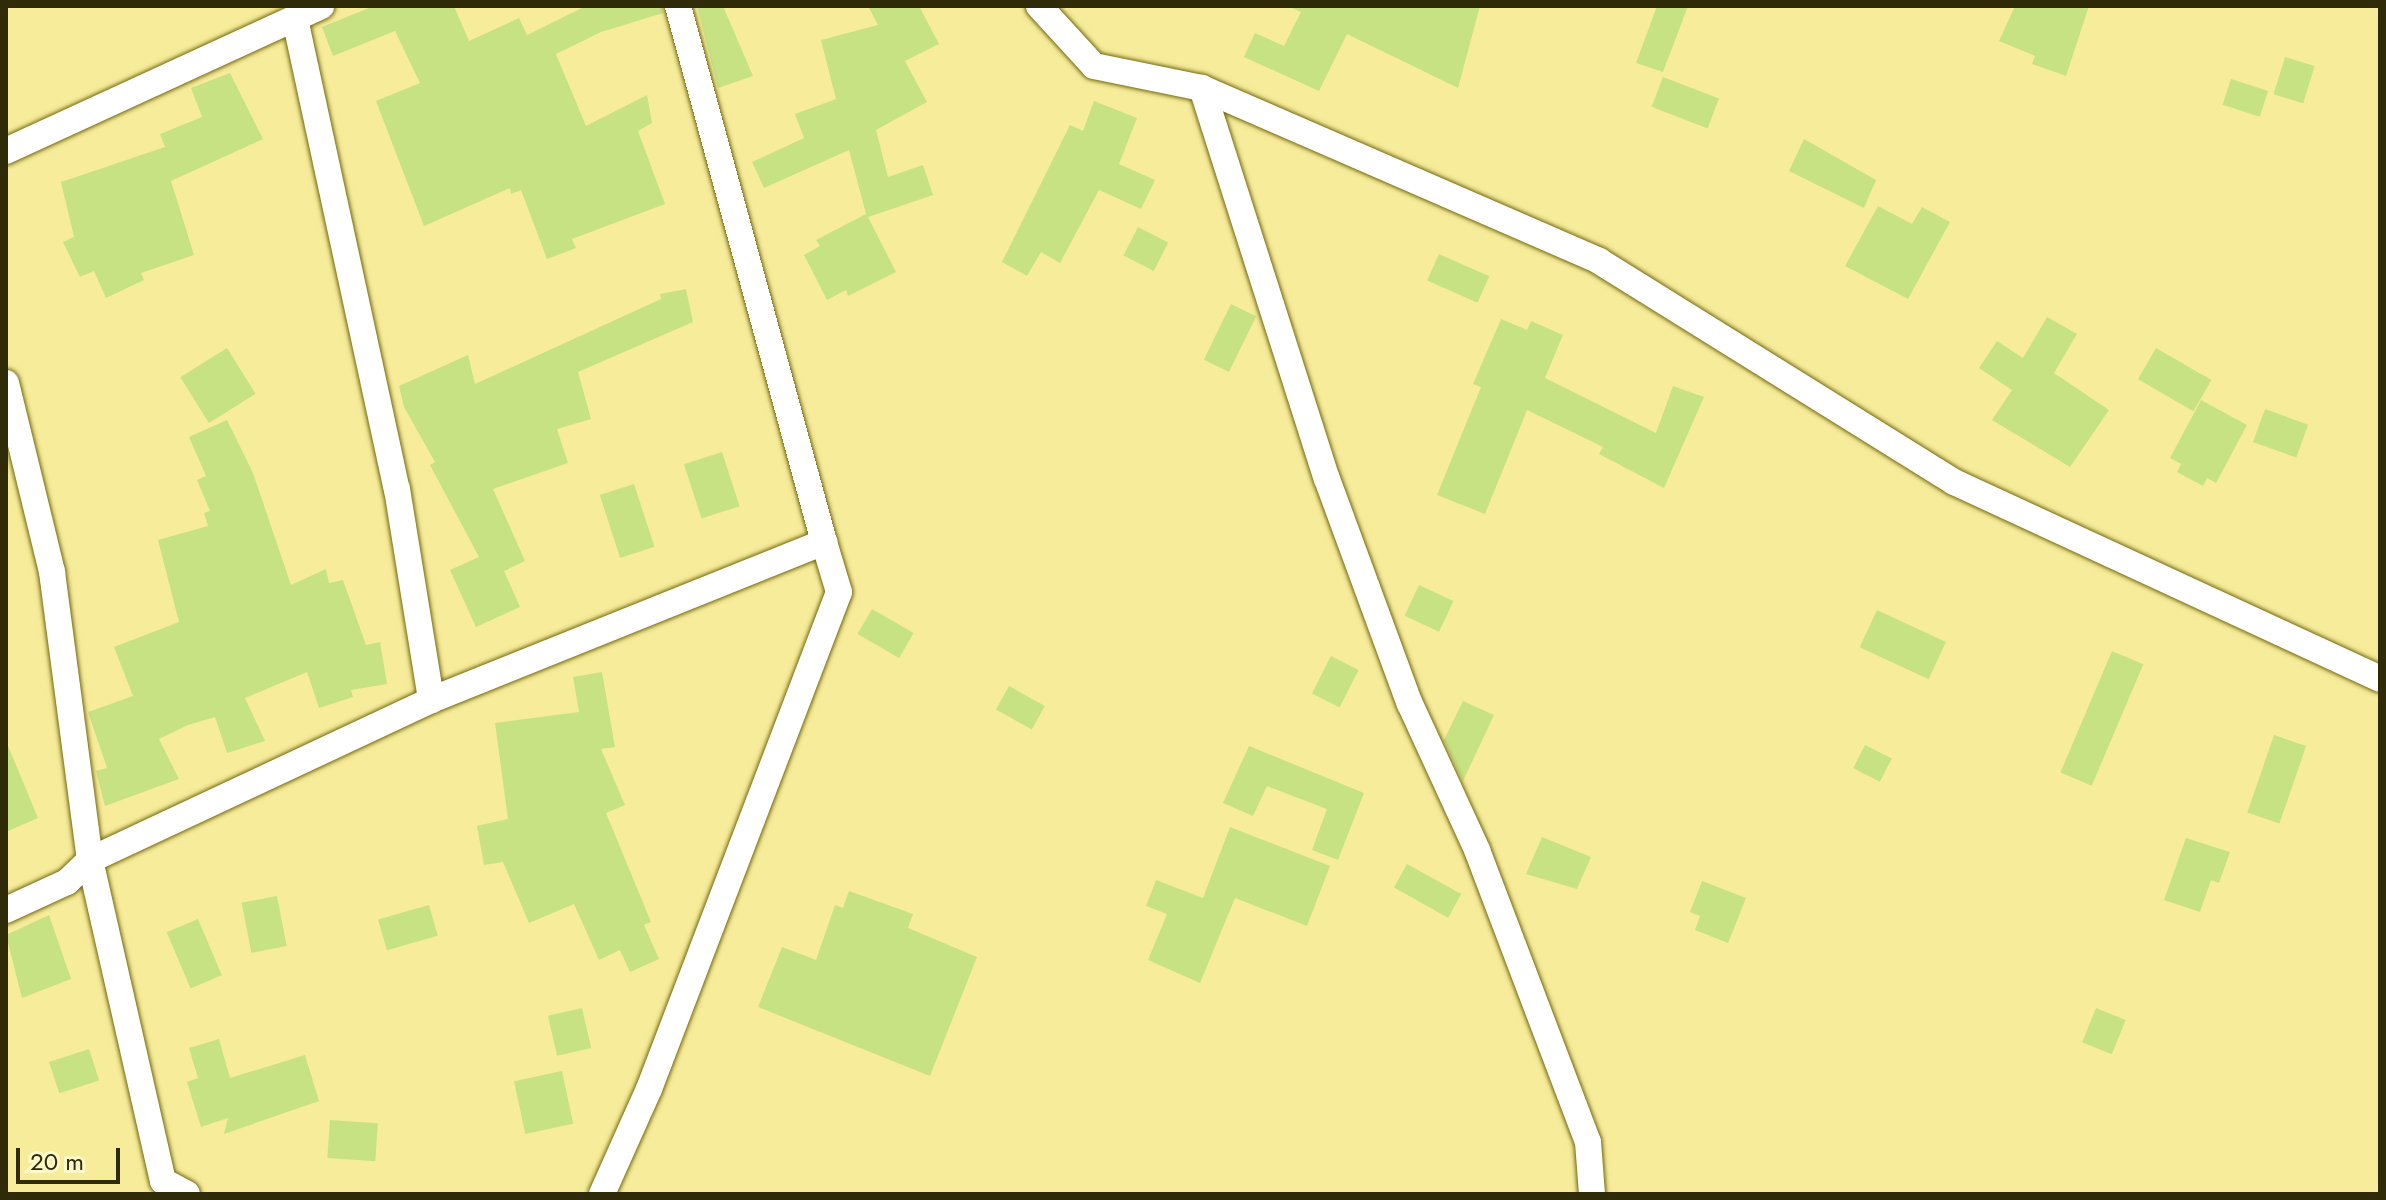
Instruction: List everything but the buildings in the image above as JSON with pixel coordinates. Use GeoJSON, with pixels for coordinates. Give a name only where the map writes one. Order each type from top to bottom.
{"type":"FeatureCollection","features":[{"type":"Feature","properties":{"kind":"street"},"geometry":{"type":"LineString","coordinates":[[6,151],[321,6]]}},
{"type":"Feature","properties":{"kind":"street"},"geometry":{"type":"LineString","coordinates":[[602,1194],[649,1089],[839,592],[678,6]]}},
{"type":"Feature","properties":{"kind":"street"},"geometry":{"type":"LineString","coordinates":[[1039,6],[1094,66],[1202,88],[1599,261],[1954,482],[2380,679]]}},
{"type":"Feature","properties":{"kind":"street"},"geometry":{"type":"LineString","coordinates":[[295,19],[397,489],[431,700]]}},
{"type":"Feature","properties":{"kind":"street"},"geometry":{"type":"LineString","coordinates":[[1202,88],[1327,479],[1410,704],[1477,850],[1588,1142],[1592,1194]]}},
{"type":"Feature","properties":{"kind":"street"},"geometry":{"type":"LineString","coordinates":[[6,383],[52,572],[90,860],[163,1181],[187,1194]]}},
{"type":"Feature","properties":{"kind":"street"},"geometry":{"type":"LineString","coordinates":[[6,910],[67,882],[90,860],[431,700],[824,542]]}}]}
